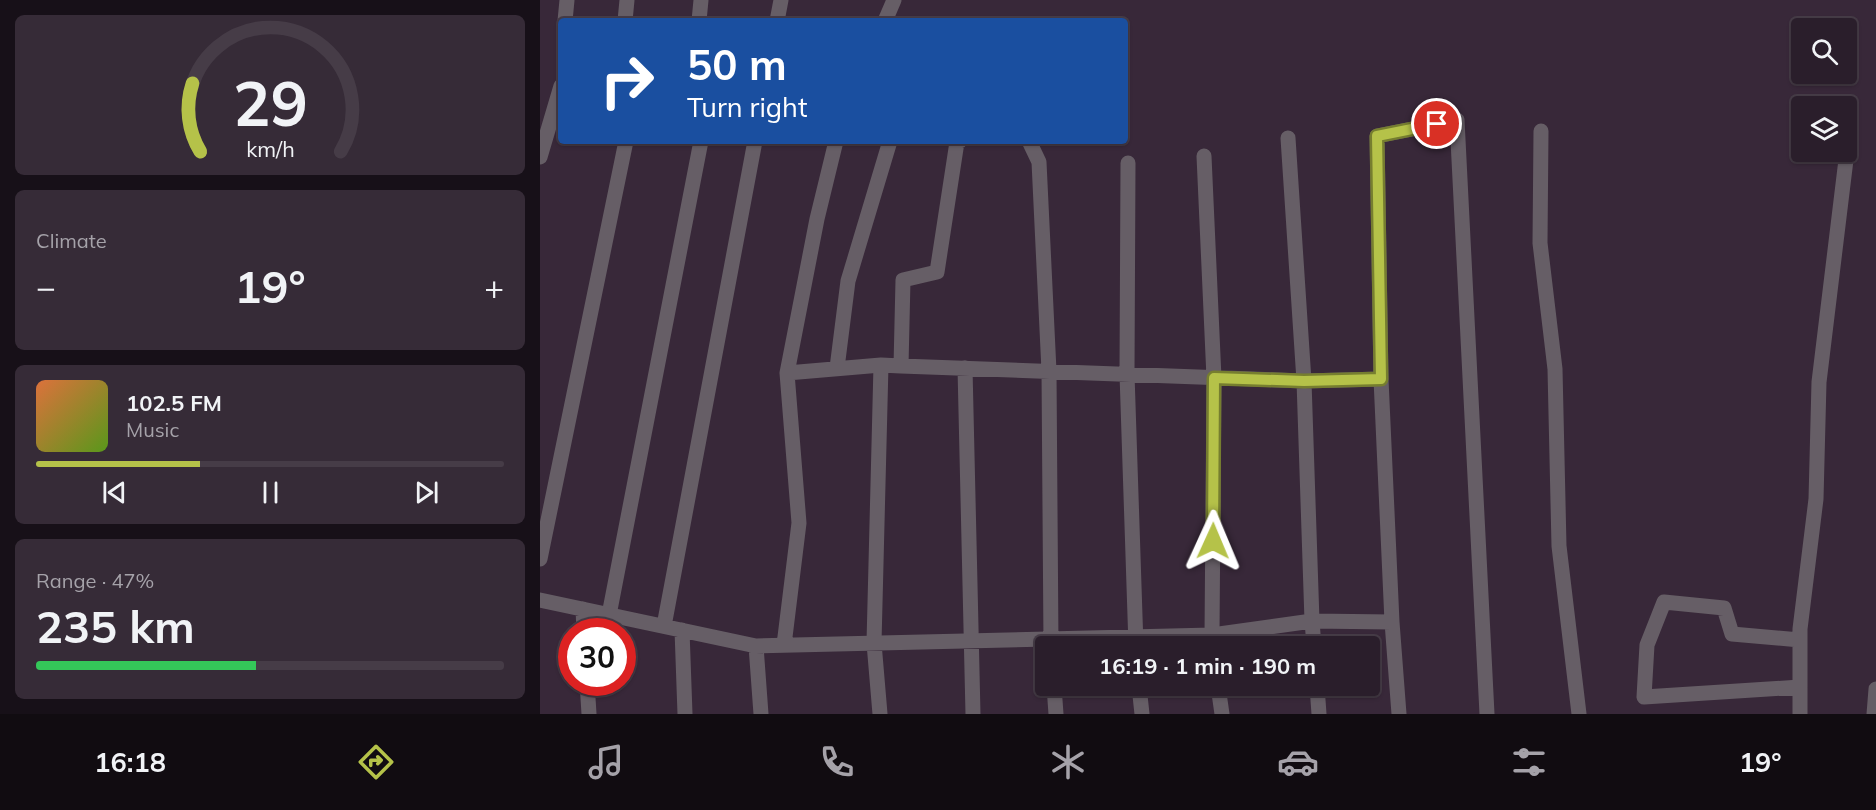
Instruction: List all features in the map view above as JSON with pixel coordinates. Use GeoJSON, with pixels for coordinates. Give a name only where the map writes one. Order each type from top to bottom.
{"type":"FeatureCollection","features":[{"type":"Feature","properties":{"kind":"street"},"geometry":{"type":"LineString","coordinates":[[565,18],[567,0]]}},
{"type":"Feature","properties":{"kind":"street"},"geometry":{"type":"LineString","coordinates":[[625,18],[627,0]]}},
{"type":"Feature","properties":{"kind":"street"},"geometry":{"type":"LineString","coordinates":[[699,18],[701,0]]}},
{"type":"Feature","properties":{"kind":"street"},"geometry":{"type":"LineString","coordinates":[[778,18],[781,0]]}},
{"type":"Feature","properties":{"kind":"street"},"geometry":{"type":"LineString","coordinates":[[886,18],[894,0]]}},
{"type":"Feature","properties":{"kind":"street"},"geometry":{"type":"LineString","coordinates":[[540,157],[558,96]]}},
{"type":"Feature","properties":{"kind":"street"},"geometry":{"type":"LineString","coordinates":[[1399,714],[1392,622],[1381,379],[1377,136],[1457,120],[1487,714]]}},
{"type":"Feature","properties":{"kind":"street"},"geometry":{"type":"LineString","coordinates":[[1541,131],[1540,243],[1555,369],[1559,546],[1579,714]]}},
{"type":"Feature","properties":{"kind":"street"},"geometry":{"type":"LineString","coordinates":[[1288,138],[1304,381],[1313,636]]}},
{"type":"Feature","properties":{"kind":"street"},"geometry":{"type":"LineString","coordinates":[[540,560],[625,144]]}},
{"type":"Feature","properties":{"kind":"street"},"geometry":{"type":"LineString","coordinates":[[609,615],[700,144]]}},
{"type":"Feature","properties":{"kind":"street"},"geometry":{"type":"LineString","coordinates":[[664,626],[754,144]]}},
{"type":"Feature","properties":{"kind":"street"},"geometry":{"type":"LineString","coordinates":[[784,645],[799,523],[787,373],[835,144]]}},
{"type":"Feature","properties":{"kind":"street"},"geometry":{"type":"LineString","coordinates":[[837,368],[848,281],[889,144]]}},
{"type":"Feature","properties":{"kind":"street"},"geometry":{"type":"LineString","coordinates":[[901,366],[903,280],[937,272],[957,144]]}},
{"type":"Feature","properties":{"kind":"street"},"geometry":{"type":"LineString","coordinates":[[1030,144],[1039,162],[1049,371],[1051,636]]}},
{"type":"Feature","properties":{"kind":"street"},"geometry":{"type":"LineString","coordinates":[[1204,156],[1214,378],[1213,636]]}},
{"type":"Feature","properties":{"kind":"street"},"geometry":{"type":"LineString","coordinates":[[1800,714],[1800,640],[1816,499],[1819,382],[1846,162]]}},
{"type":"Feature","properties":{"kind":"street"},"geometry":{"type":"LineString","coordinates":[[1128,163],[1127,375],[1136,636]]}},
{"type":"Feature","properties":{"kind":"street"},"geometry":{"type":"LineString","coordinates":[[787,373],[881,364],[1304,381],[1381,379]]}},
{"type":"Feature","properties":{"kind":"street"},"geometry":{"type":"LineString","coordinates":[[880,714],[874,643],[881,364]]}},
{"type":"Feature","properties":{"kind":"street"},"geometry":{"type":"LineString","coordinates":[[965,368],[969,641],[973,714]]}},
{"type":"Feature","properties":{"kind":"street"},"geometry":{"type":"LineString","coordinates":[[540,600],[756,646],[969,641],[1035,643]]}},
{"type":"Feature","properties":{"kind":"street"},"geometry":{"type":"LineString","coordinates":[[1800,640],[1732,634],[1724,608],[1664,602],[1647,645],[1644,697],[1800,687]]}},
{"type":"Feature","properties":{"kind":"street"},"geometry":{"type":"LineString","coordinates":[[583,609],[583,618]]}},
{"type":"Feature","properties":{"kind":"street"},"geometry":{"type":"LineString","coordinates":[[1238,636],[1312,621],[1392,622]]}},
{"type":"Feature","properties":{"kind":"street"},"geometry":{"type":"LineString","coordinates":[[682,630],[685,714]]}},
{"type":"Feature","properties":{"kind":"street"},"geometry":{"type":"LineString","coordinates":[[756,646],[760,714]]}},
{"type":"Feature","properties":{"kind":"street"},"geometry":{"type":"LineString","coordinates":[[1874,714],[1876,689]]}},
{"type":"Feature","properties":{"kind":"street"},"geometry":{"type":"LineString","coordinates":[[588,696],[589,714]]}},
{"type":"Feature","properties":{"kind":"street"},"geometry":{"type":"LineString","coordinates":[[1055,696],[1056,714]]}},
{"type":"Feature","properties":{"kind":"street"},"geometry":{"type":"LineString","coordinates":[[1140,696],[1142,714]]}},
{"type":"Feature","properties":{"kind":"street"},"geometry":{"type":"LineString","coordinates":[[1219,696],[1222,714]]}},
{"type":"Feature","properties":{"kind":"street"},"geometry":{"type":"LineString","coordinates":[[1318,696],[1319,714]]}},
{"type":"Feature","properties":{"kind":"route"},"geometry":{"type":"LineString","coordinates":[[1213,541],[1214,378],[1304,381],[1381,379],[1377,136],[1437,124]]}}]}
